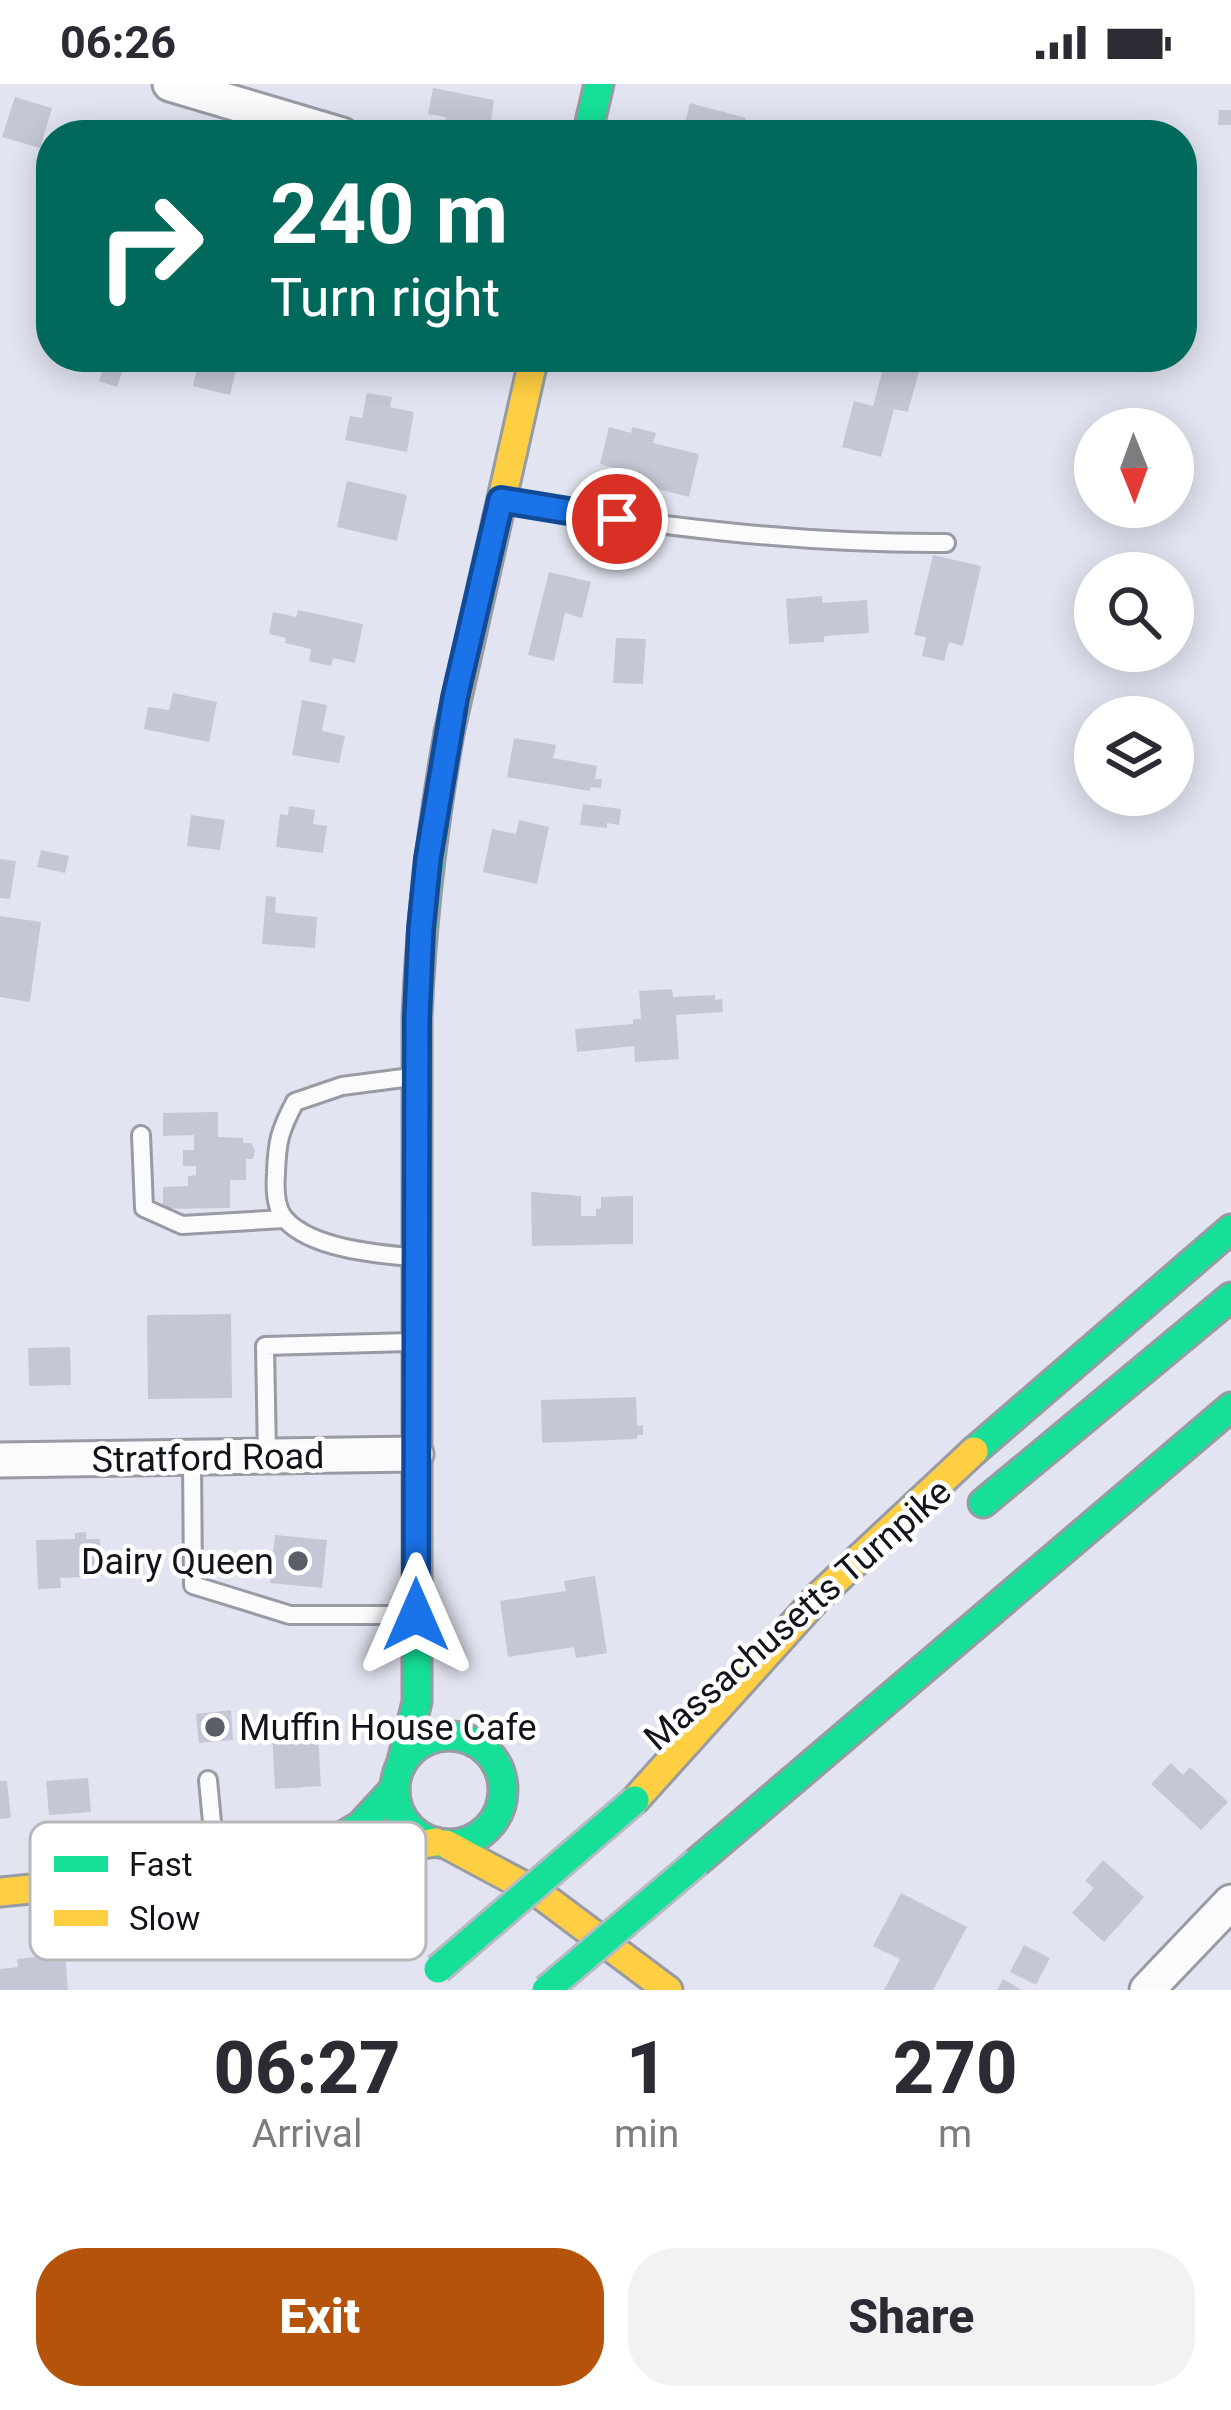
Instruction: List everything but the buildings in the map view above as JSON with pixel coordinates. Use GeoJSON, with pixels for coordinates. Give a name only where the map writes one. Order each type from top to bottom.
{"type":"FeatureCollection","features":[{"type":"Feature","properties":{"kind":"main road"},"geometry":{"type":"LineString","coordinates":[[591,120],[599,84]]}},
{"type":"Feature","properties":{"kind":"main road"},"geometry":{"type":"LineString","coordinates":[[405,1822],[398,1810],[398,1776],[417,1702],[417,1003],[428,859],[455,698],[530,372]]}},
{"type":"Feature","properties":{"kind":"main road"},"geometry":{"type":"LineString","coordinates":[[635,1800],[843,1572],[1231,1229]]}},
{"type":"Feature","properties":{"kind":"main road","name":"Massachusetts Turnpike"},"geometry":{"type":"LineString","coordinates":[[960,1522],[1231,1298]]}},
{"type":"Feature","properties":{"kind":"main road"},"geometry":{"type":"LineString","coordinates":[[546,1990],[1231,1408]]}},
{"type":"Feature","properties":{"kind":"main road"},"geometry":{"type":"LineString","coordinates":[[418,1652],[444,1704],[500,1771],[502,1796],[520,1843],[556,1905]]}},
{"type":"Feature","properties":{"kind":"main road","name":"Massachusetts Turnpike"},"geometry":{"type":"LineString","coordinates":[[412,1990],[797,1661]]}},
{"type":"Feature","properties":{"kind":"main road"},"geometry":{"type":"LineString","coordinates":[[364,1822],[422,1743],[452,1736],[481,1747]]}},
{"type":"Feature","properties":{"kind":"main road"},"geometry":{"type":"LineString","coordinates":[[426,1845],[461,1843],[488,1828],[502,1796]]}},
{"type":"Feature","properties":{"kind":"main road"},"geometry":{"type":"LineString","coordinates":[[426,1837],[495,1867],[556,1905],[625,1963],[668,1990]]}},
{"type":"Feature","properties":{"kind":"main road"},"geometry":{"type":"LineString","coordinates":[[0,1892],[30,1889]]}},
{"type":"Feature","properties":{"kind":"street"},"geometry":{"type":"LineString","coordinates":[[170,84],[291,120]]}},
{"type":"Feature","properties":{"kind":"street","name":"Stratford Road"},"geometry":{"type":"LineString","coordinates":[[0,1460],[416,1454]]}},
{"type":"Feature","properties":{"kind":"street"},"geometry":{"type":"LineString","coordinates":[[1147,1990],[1231,1902]]}},
{"type":"Feature","properties":{"kind":"lane"},"geometry":{"type":"LineString","coordinates":[[501,500],[659,526],[867,543],[946,543]]}},
{"type":"Feature","properties":{"kind":"lane"},"geometry":{"type":"LineString","coordinates":[[284,1219],[275,1192],[278,1133],[295,1102],[342,1086],[417,1076]]}},
{"type":"Feature","properties":{"kind":"lane"},"geometry":{"type":"LineString","coordinates":[[141,1135],[144,1208],[182,1225],[284,1219],[316,1238],[356,1252],[417,1258]]}},
{"type":"Feature","properties":{"kind":"lane"},"geometry":{"type":"LineString","coordinates":[[268,1456],[265,1346],[417,1342]]}},
{"type":"Feature","properties":{"kind":"lane"},"geometry":{"type":"LineString","coordinates":[[192,1457],[194,1585],[290,1615],[416,1615]]}},
{"type":"Feature","properties":{"kind":"lane"},"geometry":{"type":"LineString","coordinates":[[208,1780],[212,1822]]}},
{"type":"Feature","properties":{"kind":"traffic: fast"},"geometry":{"type":"LineString","coordinates":[[591,120],[599,84]]}},
{"type":"Feature","properties":{"kind":"traffic: fast"},"geometry":{"type":"LineString","coordinates":[[401,1765],[417,1702],[417,1017],[428,874],[449,733]]}},
{"type":"Feature","properties":{"kind":"traffic: fast"},"geometry":{"type":"LineString","coordinates":[[974,1451],[1231,1229]]}},
{"type":"Feature","properties":{"kind":"traffic: fast"},"geometry":{"type":"LineString","coordinates":[[983,1503],[1231,1297]]}},
{"type":"Feature","properties":{"kind":"traffic: fast"},"geometry":{"type":"LineString","coordinates":[[697,1862],[1231,1407]]}},
{"type":"Feature","properties":{"kind":"traffic: fast"},"geometry":{"type":"LineString","coordinates":[[406,1822],[396,1800],[396,1780],[404,1760],[428,1740],[449,1736],[479,1745],[499,1769],[503,1790]]}},
{"type":"Feature","properties":{"kind":"traffic: fast"},"geometry":{"type":"LineString","coordinates":[[364,1822],[395,1788]]}},
{"type":"Feature","properties":{"kind":"traffic: fast"},"geometry":{"type":"LineString","coordinates":[[426,1839],[449,1844],[479,1835],[499,1811],[503,1790]]}},
{"type":"Feature","properties":{"kind":"traffic: fast"},"geometry":{"type":"LineString","coordinates":[[438,1969],[635,1800]]}},
{"type":"Feature","properties":{"kind":"traffic: fast"},"geometry":{"type":"LineString","coordinates":[[546,1990],[697,1862]]}},
{"type":"Feature","properties":{"kind":"traffic: slow"},"geometry":{"type":"LineString","coordinates":[[449,733],[531,372]]}},
{"type":"Feature","properties":{"kind":"traffic: slow"},"geometry":{"type":"LineString","coordinates":[[635,1800],[818,1597],[974,1451]]}},
{"type":"Feature","properties":{"kind":"traffic: slow"},"geometry":{"type":"LineString","coordinates":[[426,1844],[436,1842]]}},
{"type":"Feature","properties":{"kind":"traffic: slow"},"geometry":{"type":"LineString","coordinates":[[446,1844],[541,1895],[668,1990]]}},
{"type":"Feature","properties":{"kind":"traffic: slow"},"geometry":{"type":"LineString","coordinates":[[0,1892],[30,1889]]}},
{"type":"Feature","properties":{"kind":"place","name":"Dairy Queen"},"geometry":{"type":"Point","coordinates":[298,1561]}},
{"type":"Feature","properties":{"kind":"place","name":"Muffin House Cafe"},"geometry":{"type":"Point","coordinates":[215,1727]}},
{"type":"Feature","properties":{"kind":"route"},"geometry":{"type":"LineString","coordinates":[[416,1615],[417,1003],[428,859],[455,698],[501,500],[617,519]]}}]}
